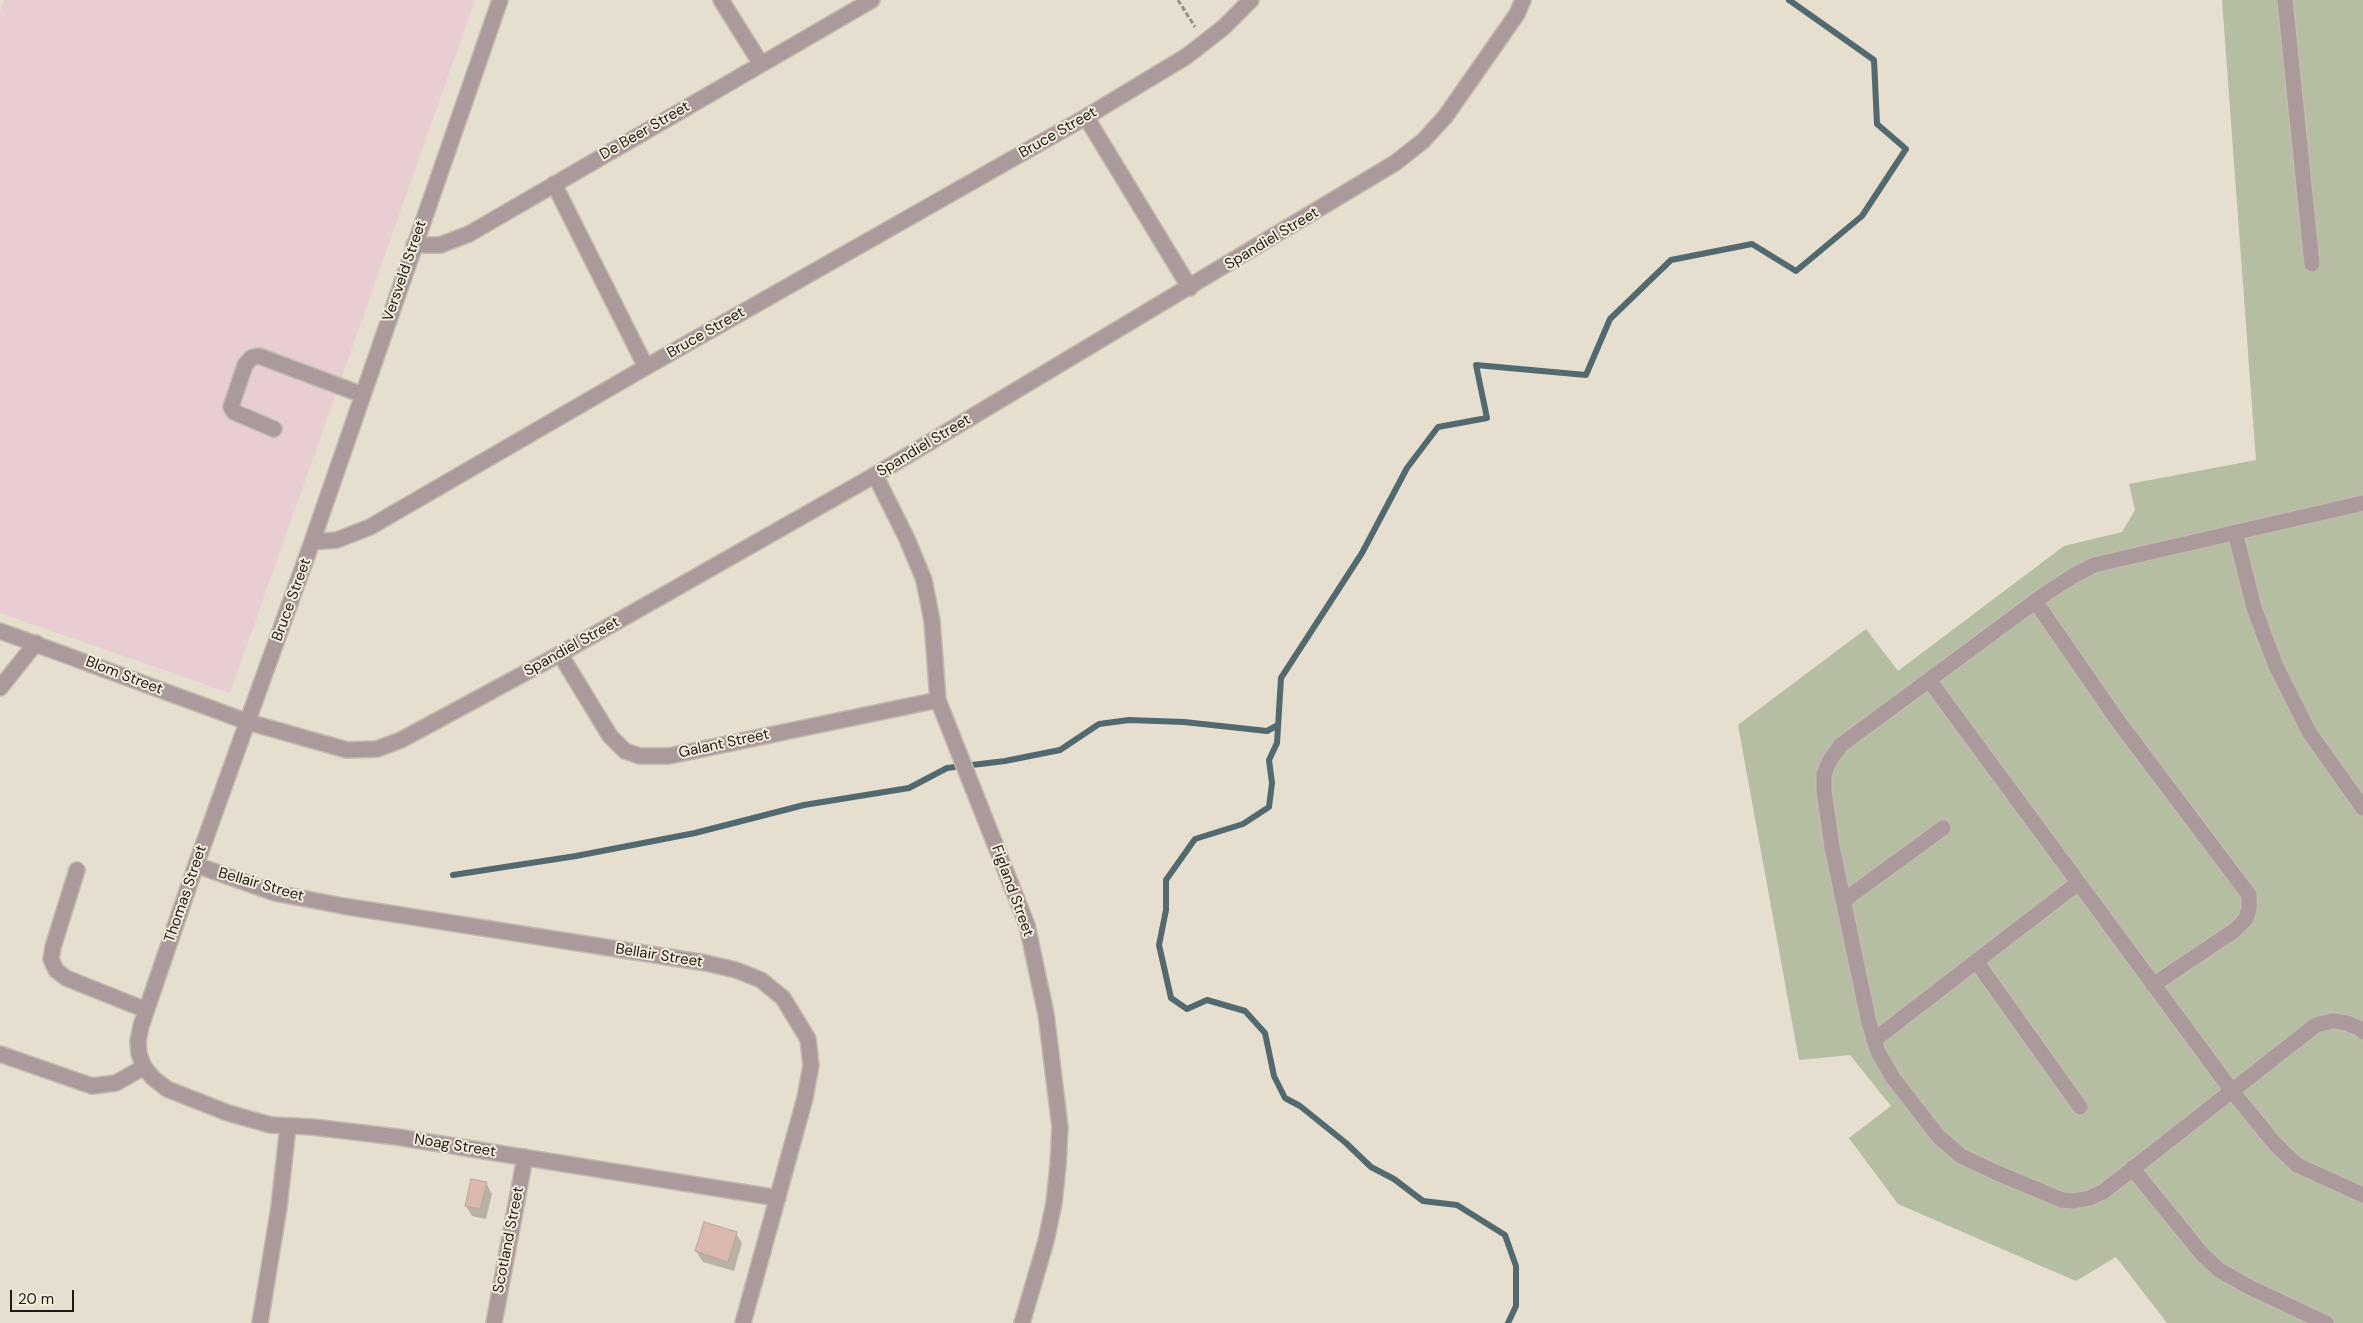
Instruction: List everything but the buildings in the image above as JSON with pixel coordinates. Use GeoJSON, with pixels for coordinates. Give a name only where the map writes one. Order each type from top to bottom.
{"type":"FeatureCollection","features":[{"type":"Feature","properties":{"kind":"street","name":"Versveld Street"},"geometry":{"type":"LineString","coordinates":[[312,542],[500,0]]}},
{"type":"Feature","properties":{"kind":"street"},"geometry":{"type":"LineString","coordinates":[[721,0],[761,64]]}},
{"type":"Feature","properties":{"kind":"street","name":"De Beer Street"},"geometry":{"type":"LineString","coordinates":[[414,245],[440,245],[458,239],[872,0]]}},
{"type":"Feature","properties":{"kind":"street","name":"Bruce Street"},"geometry":{"type":"LineString","coordinates":[[248,722],[312,542],[337,540],[370,527],[646,367],[1086,117],[1187,56],[1224,27],[1251,0]]}},
{"type":"Feature","properties":{"kind":"street","name":"Spandiel Street"},"geometry":{"type":"LineString","coordinates":[[248,722],[347,750],[377,749],[401,740],[560,654],[875,475],[1190,288],[1395,163],[1423,141],[1444,117],[1517,14],[1523,0]]}},
{"type":"Feature","properties":{"kind":"street"},"geometry":{"type":"LineString","coordinates":[[2285,0],[2312,264]]}},
{"type":"Feature","properties":{"kind":"street"},"geometry":{"type":"LineString","coordinates":[[1086,117],[1190,288]]}},
{"type":"Feature","properties":{"kind":"street"},"geometry":{"type":"LineString","coordinates":[[554,184],[646,367]]}},
{"type":"Feature","properties":{"kind":"street"},"geometry":{"type":"LineString","coordinates":[[274,429],[234,412],[231,407],[245,364],[251,358],[259,356],[362,394]]}},
{"type":"Feature","properties":{"kind":"street","name":"Figland Street"},"geometry":{"type":"LineString","coordinates":[[875,475],[907,540],[924,580],[932,621],[938,700],[1027,925],[1046,1014],[1060,1127],[1058,1165],[1054,1203],[1046,1241],[1022,1323]]}},
{"type":"Feature","properties":{"kind":"street"},"geometry":{"type":"LineString","coordinates":[[2363,503],[2094,566],[2073,576],[2035,601],[1841,745],[1830,760],[1824,774],[1824,791],[1832,847],[1878,1052],[1892,1078],[1938,1136],[1961,1156],[2062,1200],[2074,1201],[2089,1198],[2103,1192],[2316,1025],[2333,1021],[2347,1023],[2360,1028],[2363,1032]]}},
{"type":"Feature","properties":{"kind":"street"},"geometry":{"type":"LineString","coordinates":[[2234,532],[2254,608],[2276,666],[2309,732],[2363,808]]}},
{"type":"Feature","properties":{"kind":"street"},"geometry":{"type":"LineString","coordinates":[[2035,601],[2118,721],[2249,895],[2249,908],[2246,920],[2154,985]]}},
{"type":"Feature","properties":{"kind":"street","name":"Blom Street"},"geometry":{"type":"LineString","coordinates":[[0,631],[248,722]]}},
{"type":"Feature","properties":{"kind":"street"},"geometry":{"type":"LineString","coordinates":[[0,688],[36,643]]}},
{"type":"Feature","properties":{"kind":"street","name":"Galant Street"},"geometry":{"type":"LineString","coordinates":[[560,654],[610,736],[625,751],[640,756],[668,756],[938,700]]}},
{"type":"Feature","properties":{"kind":"street"},"geometry":{"type":"LineString","coordinates":[[1929,680],[2232,1092],[2276,1145],[2297,1165],[2363,1195]]}},
{"type":"Feature","properties":{"kind":"street","name":"Thomas Street"},"geometry":{"type":"LineString","coordinates":[[144,1067],[139,1054],[138,1040],[146,1010],[248,722]]}},
{"type":"Feature","properties":{"kind":"street"},"geometry":{"type":"LineString","coordinates":[[1843,901],[1943,828]]}},
{"type":"Feature","properties":{"kind":"street","name":"Bellair Street"},"geometry":{"type":"LineString","coordinates":[[196,865],[275,893],[295,897],[736,970],[761,980],[783,998],[808,1039],[811,1065],[805,1098],[743,1323]]}},
{"type":"Feature","properties":{"kind":"street"},"geometry":{"type":"LineString","coordinates":[[77,870],[53,947],[51,959],[56,970],[66,978],[146,1010]]}},
{"type":"Feature","properties":{"kind":"street"},"geometry":{"type":"LineString","coordinates":[[1874,1040],[2078,883]]}},
{"type":"Feature","properties":{"kind":"street"},"geometry":{"type":"LineString","coordinates":[[1976,961],[2080,1107]]}},
{"type":"Feature","properties":{"kind":"street"},"geometry":{"type":"LineString","coordinates":[[0,1054],[92,1086],[116,1083],[144,1067]]}},
{"type":"Feature","properties":{"kind":"street","name":"Noag Street"},"geometry":{"type":"LineString","coordinates":[[144,1067],[153,1078],[167,1089],[202,1104],[251,1120],[288,1126],[397,1136],[778,1198]]}},
{"type":"Feature","properties":{"kind":"street"},"geometry":{"type":"LineString","coordinates":[[260,1323],[279,1207],[288,1126]]}},
{"type":"Feature","properties":{"kind":"street","name":"Scotland Street"},"geometry":{"type":"LineString","coordinates":[[494,1323],[525,1157]]}},
{"type":"Feature","properties":{"kind":"street"},"geometry":{"type":"LineString","coordinates":[[2132,1168],[2202,1254],[2219,1270],[2251,1288],[2326,1323]]}},
{"type":"Feature","properties":{"kind":"path"},"geometry":{"type":"LineString","coordinates":[[1178,0],[1205,42]]}},
{"type":"Feature","properties":{"kind":"shaded area"},"geometry":{"type":"Polygon","coordinates":[[[4,0],[475,0],[230,693],[0,613],[0,13],[4,0]]]}},
{"type":"Feature","properties":{"kind":"green space"},"geometry":{"type":"Polygon","coordinates":[[[2222,0],[2363,0],[2363,1323],[2167,1323],[2116,1257],[2076,1281],[1898,1204],[1849,1138],[1891,1106],[1850,1055],[1799,1060],[1738,725],[1866,629],[1898,671],[2064,546],[2122,532],[2135,510],[2129,484],[2256,460],[2222,0]]]}},
{"type":"Feature","properties":{"kind":"waterway"},"geometry":{"type":"LineString","coordinates":[[1508,1323],[1516,1306],[1516,1266],[1505,1235],[1457,1205],[1423,1201],[1394,1179],[1371,1167],[1346,1143],[1300,1106],[1285,1098],[1274,1076],[1265,1033],[1245,1011],[1207,1000],[1187,1009],[1171,998],[1159,945],[1166,910],[1166,880],[1195,839],[1243,824],[1269,807],[1272,783],[1269,760],[1277,743],[1281,678],[1362,553],[1407,468],[1438,427],[1487,418],[1476,365],[1586,375],[1610,319],[1671,260],[1752,244],[1796,271],[1862,216],[1906,149],[1877,124],[1874,60],[1789,0]]}},
{"type":"Feature","properties":{"kind":"waterway"},"geometry":{"type":"LineString","coordinates":[[453,875],[576,856],[695,833],[804,805],[909,788],[947,768],[1005,761],[1060,750],[1099,724],[1129,720],[1184,722],[1267,731],[1278,725]]}}]}
